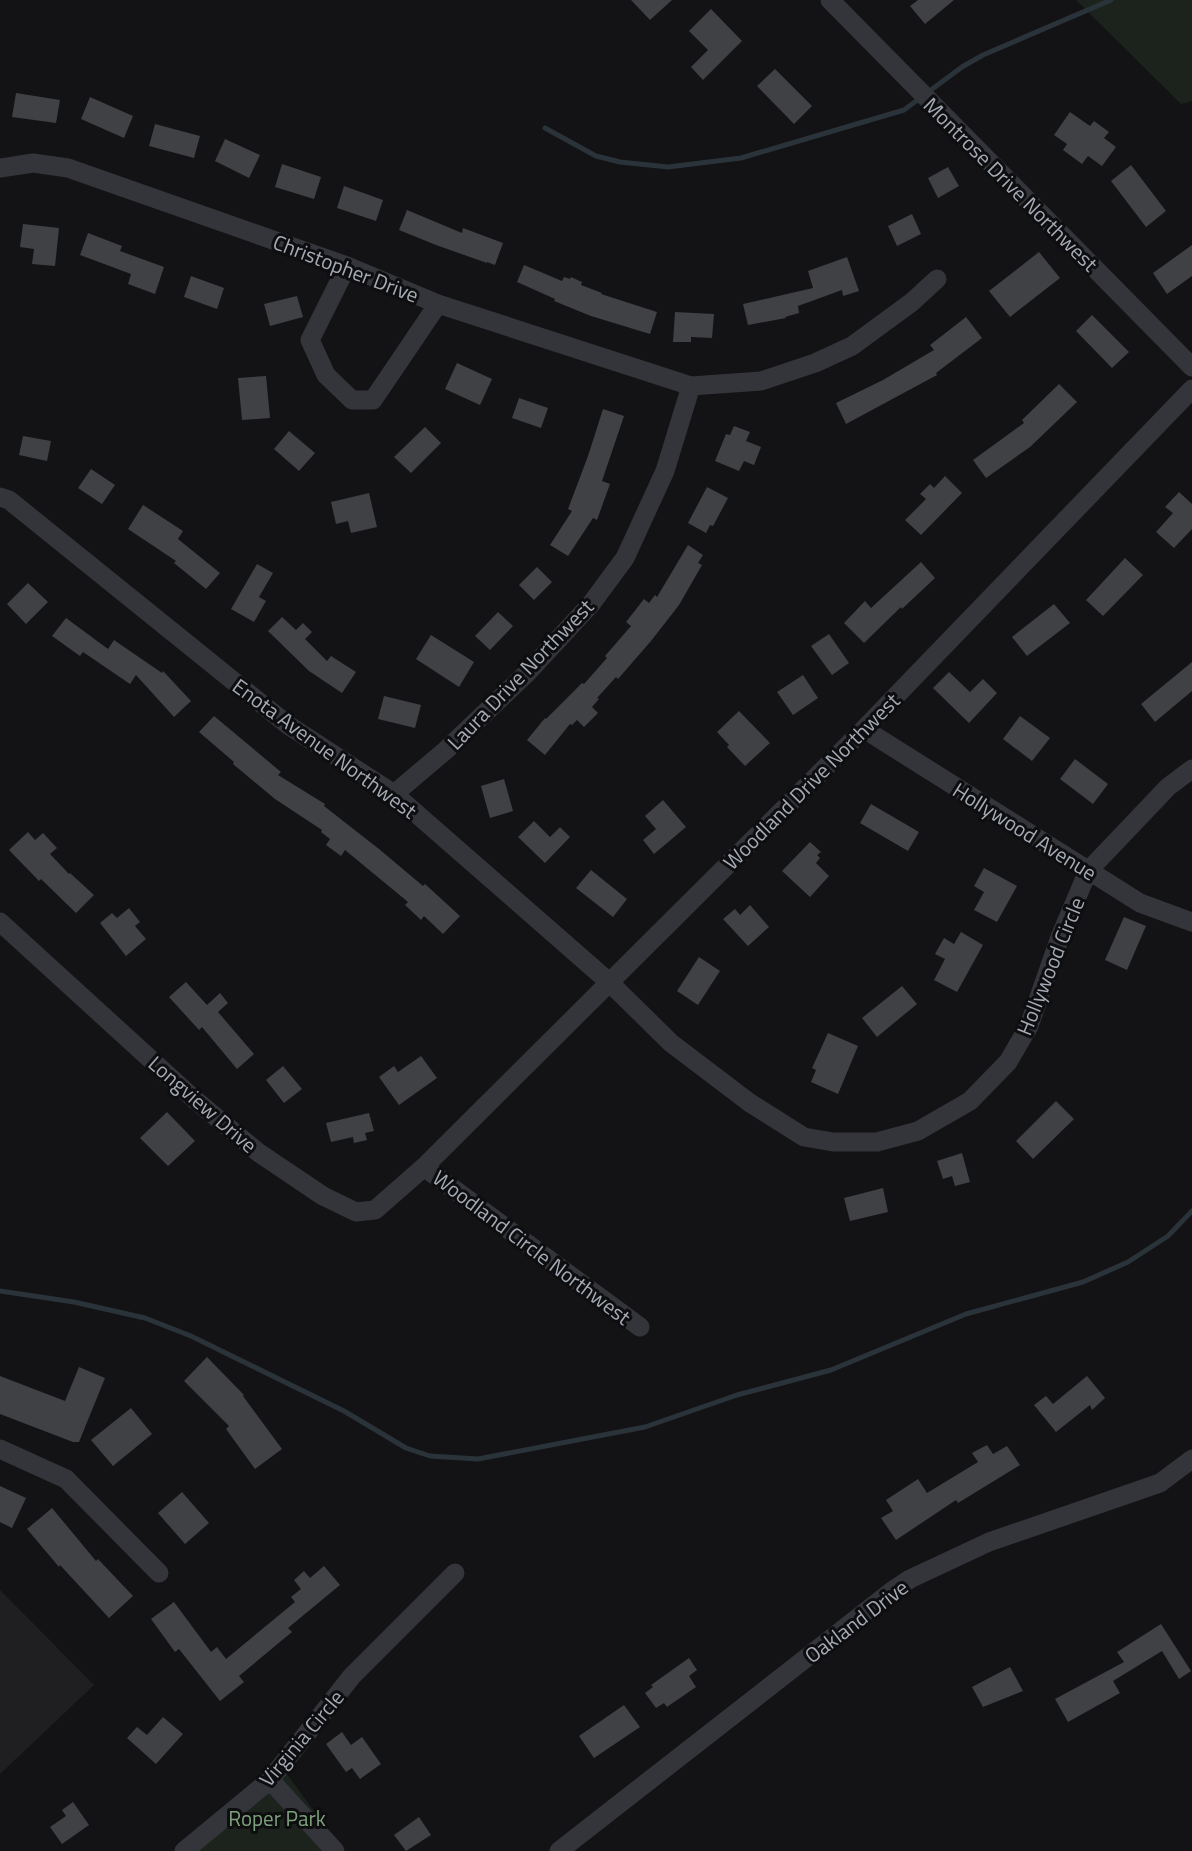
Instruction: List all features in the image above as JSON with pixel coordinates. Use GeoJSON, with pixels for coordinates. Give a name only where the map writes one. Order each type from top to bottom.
{"type":"FeatureCollection","features":[{"type":"Feature","properties":{"kind":"street","name":"Montrose Drive Northwest"},"geometry":{"type":"LineString","coordinates":[[830,0],[1192,367]]}},
{"type":"Feature","properties":{"kind":"street","name":"Christopher Drive"},"geometry":{"type":"LineString","coordinates":[[0,168],[33,163],[68,168],[348,266],[438,304],[691,386]]}},
{"type":"Feature","properties":{"kind":"street"},"geometry":{"type":"LineString","coordinates":[[348,266],[310,340],[326,375],[352,400],[373,400],[438,304]]}},
{"type":"Feature","properties":{"kind":"street"},"geometry":{"type":"LineString","coordinates":[[691,386],[761,381],[815,363],[852,345],[912,302],[937,279]]}},
{"type":"Feature","properties":{"kind":"street","name":"Laura Drive Northwest"},"geometry":{"type":"LineString","coordinates":[[394,794],[446,750],[528,672],[591,604],[625,558],[665,471],[691,386]]}},
{"type":"Feature","properties":{"kind":"street","name":"Woodland Drive Northwest"},"geometry":{"type":"LineString","coordinates":[[424,1167],[864,729],[1192,389]]}},
{"type":"Feature","properties":{"kind":"street","name":"Enota Avenue Northwest"},"geometry":{"type":"LineString","coordinates":[[0,497],[9,500],[288,724],[394,794],[609,982]]}},
{"type":"Feature","properties":{"kind":"street","name":"Hollywood Avenue"},"geometry":{"type":"LineString","coordinates":[[864,729],[1140,903],[1192,922]]}},
{"type":"Feature","properties":{"kind":"street","name":"Hollywood Circle"},"geometry":{"type":"LineString","coordinates":[[609,982],[671,1043],[750,1103],[804,1137],[834,1142],[877,1142],[918,1130],[970,1101],[1008,1062],[1029,1026],[1060,937],[1088,871],[1168,787],[1192,769]]}},
{"type":"Feature","properties":{"kind":"street","name":"Longview Drive"},"geometry":{"type":"LineString","coordinates":[[0,922],[212,1114],[259,1153],[323,1196],[356,1212],[375,1210],[424,1167]]}},
{"type":"Feature","properties":{"kind":"street","name":"Woodland Circle Northwest"},"geometry":{"type":"LineString","coordinates":[[424,1167],[640,1327]]}},
{"type":"Feature","properties":{"kind":"street"},"geometry":{"type":"LineString","coordinates":[[0,1449],[66,1479],[159,1573]]}},
{"type":"Feature","properties":{"kind":"street","name":"Oakland Drive"},"geometry":{"type":"LineString","coordinates":[[559,1851],[910,1579],[989,1542],[1160,1483],[1192,1459]]}},
{"type":"Feature","properties":{"kind":"street","name":"Virginia Circle"},"geometry":{"type":"LineString","coordinates":[[184,1851],[270,1780],[352,1676],[455,1573]]}},
{"type":"Feature","properties":{"kind":"street"},"geometry":{"type":"LineString","coordinates":[[270,1780],[335,1851]]}},
{"type":"Feature","properties":{"kind":"shaded area"},"geometry":{"type":"Polygon","coordinates":[[[0,1590],[94,1685],[0,1774],[0,1590]]]}},
{"type":"Feature","properties":{"kind":"green space"},"geometry":{"type":"Polygon","coordinates":[[[1076,0],[1192,0],[1192,101],[1181,104],[1076,0]]]}},
{"type":"Feature","properties":{"kind":"green space","name":"Roper Park"},"geometry":{"type":"Polygon","coordinates":[[[284,1770],[343,1851],[186,1851],[284,1770]]]}},
{"type":"Feature","properties":{"kind":"building"},"geometry":{"type":"Polygon","coordinates":[[[631,0],[672,0],[650,20],[631,0]]]}},
{"type":"Feature","properties":{"kind":"building"},"geometry":{"type":"Polygon","coordinates":[[[918,0],[954,0],[925,24],[910,6],[918,0]]]}},
{"type":"Feature","properties":{"kind":"building"},"geometry":{"type":"Polygon","coordinates":[[[711,9],[742,41],[703,80],[691,67],[708,50],[689,31],[711,9]]]}},
{"type":"Feature","properties":{"kind":"building"},"geometry":{"type":"Polygon","coordinates":[[[775,69],[812,106],[794,124],[757,86],[775,69]]]}},
{"type":"Feature","properties":{"kind":"building"},"geometry":{"type":"Polygon","coordinates":[[[16,93],[60,100],[56,123],[12,117],[16,93]]]}},
{"type":"Feature","properties":{"kind":"building"},"geometry":{"type":"Polygon","coordinates":[[[90,97],[133,116],[124,138],[81,119],[90,97]]]}},
{"type":"Feature","properties":{"kind":"building"},"geometry":{"type":"Polygon","coordinates":[[[1070,112],[1090,126],[1094,121],[1109,132],[1104,138],[1116,147],[1102,166],[1088,156],[1082,164],[1063,150],[1067,144],[1054,135],[1070,112]]]}},
{"type":"Feature","properties":{"kind":"building"},"geometry":{"type":"Polygon","coordinates":[[[155,124],[200,136],[194,158],[149,146],[155,124]]]}},
{"type":"Feature","properties":{"kind":"building"},"geometry":{"type":"Polygon","coordinates":[[[225,139],[260,155],[249,178],[215,161],[225,139]]]}},
{"type":"Feature","properties":{"kind":"building"},"geometry":{"type":"Polygon","coordinates":[[[282,164],[321,177],[314,199],[275,187],[282,164]]]}},
{"type":"Feature","properties":{"kind":"building"},"geometry":{"type":"Polygon","coordinates":[[[1131,165],[1166,211],[1146,227],[1111,181],[1131,165]]]}},
{"type":"Feature","properties":{"kind":"building"},"geometry":{"type":"Polygon","coordinates":[[[948,167],[959,186],[938,198],[928,178],[948,167]]]}},
{"type":"Feature","properties":{"kind":"building"},"geometry":{"type":"Polygon","coordinates":[[[344,186],[383,200],[376,221],[337,208],[344,186]]]}},
{"type":"Feature","properties":{"kind":"building"},"geometry":{"type":"Polygon","coordinates":[[[407,210],[462,233],[463,228],[503,243],[495,265],[399,230],[407,210]]]}},
{"type":"Feature","properties":{"kind":"building"},"geometry":{"type":"Polygon","coordinates":[[[912,214],[921,234],[897,246],[888,226],[912,214]]]}},
{"type":"Feature","properties":{"kind":"building"},"geometry":{"type":"Polygon","coordinates":[[[23,224],[59,228],[55,266],[32,264],[34,249],[20,247],[23,224]]]}},
{"type":"Feature","properties":{"kind":"building"},"geometry":{"type":"Polygon","coordinates":[[[88,233],[122,246],[120,251],[164,267],[155,294],[128,284],[131,274],[80,255],[88,233]]]}},
{"type":"Feature","properties":{"kind":"building"},"geometry":{"type":"Polygon","coordinates":[[[1192,245],[1192,276],[1167,294],[1153,273],[1192,245]]]}},
{"type":"Feature","properties":{"kind":"building"},"geometry":{"type":"Polygon","coordinates":[[[1039,252],[1060,278],[1010,317],[989,291],[1039,252]]]}},
{"type":"Feature","properties":{"kind":"building"},"geometry":{"type":"Polygon","coordinates":[[[847,257],[859,291],[843,296],[842,290],[798,306],[799,313],[786,318],[748,325],[743,304],[813,288],[808,271],[847,257]]]}},
{"type":"Feature","properties":{"kind":"building"},"geometry":{"type":"Polygon","coordinates":[[[524,265],[562,281],[564,277],[571,277],[601,294],[657,312],[650,334],[591,316],[517,282],[524,265]]]}},
{"type":"Feature","properties":{"kind":"building"},"geometry":{"type":"Polygon","coordinates":[[[191,276],[224,288],[217,309],[184,297],[191,276]]]}},
{"type":"Feature","properties":{"kind":"building"},"geometry":{"type":"Polygon","coordinates":[[[297,296],[303,317],[270,326],[264,304],[297,296]]]}},
{"type":"Feature","properties":{"kind":"building"},"geometry":{"type":"Polygon","coordinates":[[[675,312],[714,314],[712,338],[691,337],[691,342],[673,342],[675,312]]]}},
{"type":"Feature","properties":{"kind":"building"},"geometry":{"type":"Polygon","coordinates":[[[1092,315],[1129,352],[1112,368],[1076,331],[1092,315]]]}},
{"type":"Feature","properties":{"kind":"building"},"geometry":{"type":"Polygon","coordinates":[[[966,317],[982,338],[936,373],[937,375],[846,424],[836,403],[883,380],[934,350],[930,345],[966,317]]]}},
{"type":"Feature","properties":{"kind":"building"},"geometry":{"type":"Polygon","coordinates":[[[457,363],[492,379],[480,405],[445,389],[457,363]]]}},
{"type":"Feature","properties":{"kind":"building"},"geometry":{"type":"Polygon","coordinates":[[[266,376],[270,418],[242,420],[238,378],[266,376]]]}},
{"type":"Feature","properties":{"kind":"building"},"geometry":{"type":"Polygon","coordinates":[[[1059,384],[1077,402],[1030,447],[986,478],[973,460],[1024,423],[1022,420],[1059,384]]]}},
{"type":"Feature","properties":{"kind":"building"},"geometry":{"type":"Polygon","coordinates":[[[519,398],[548,408],[541,428],[512,418],[519,398]]]}},
{"type":"Feature","properties":{"kind":"building"},"geometry":{"type":"Polygon","coordinates":[[[603,409],[624,416],[602,481],[610,484],[597,520],[593,518],[568,556],[550,545],[572,511],[568,509],[603,409]]]}},
{"type":"Feature","properties":{"kind":"building"},"geometry":{"type":"Polygon","coordinates":[[[734,426],[750,432],[746,441],[761,447],[754,465],[744,461],[739,471],[715,461],[726,434],[730,435],[734,426]]]}},
{"type":"Feature","properties":{"kind":"building"},"geometry":{"type":"Polygon","coordinates":[[[425,427],[441,443],[411,473],[394,457],[425,427]]]}},
{"type":"Feature","properties":{"kind":"building"},"geometry":{"type":"Polygon","coordinates":[[[289,431],[315,453],[299,471],[274,449],[289,431]]]}},
{"type":"Feature","properties":{"kind":"building"},"geometry":{"type":"Polygon","coordinates":[[[23,436],[51,441],[47,461],[19,455],[23,436]]]}},
{"type":"Feature","properties":{"kind":"building"},"geometry":{"type":"Polygon","coordinates":[[[91,469],[115,485],[102,504],[78,488],[91,469]]]}},
{"type":"Feature","properties":{"kind":"building"},"geometry":{"type":"Polygon","coordinates":[[[945,476],[962,493],[921,535],[905,520],[926,499],[920,494],[930,484],[934,488],[945,476]]]}},
{"type":"Feature","properties":{"kind":"building"},"geometry":{"type":"Polygon","coordinates":[[[707,487],[728,498],[713,526],[710,525],[706,533],[688,523],[707,487]]]}},
{"type":"Feature","properties":{"kind":"building"},"geometry":{"type":"Polygon","coordinates":[[[1179,492],[1192,504],[1192,529],[1174,548],[1156,532],[1173,513],[1165,507],[1179,492]]]}},
{"type":"Feature","properties":{"kind":"building"},"geometry":{"type":"Polygon","coordinates":[[[369,493],[377,527],[351,533],[348,521],[336,524],[331,502],[369,493]]]}},
{"type":"Feature","properties":{"kind":"building"},"geometry":{"type":"Polygon","coordinates":[[[143,505],[183,531],[178,539],[220,573],[206,589],[174,563],[176,561],[128,529],[143,505]]]}},
{"type":"Feature","properties":{"kind":"building"},"geometry":{"type":"Polygon","coordinates":[[[688,545],[703,555],[698,563],[702,565],[679,605],[618,679],[616,677],[597,698],[599,699],[592,707],[598,713],[584,727],[577,720],[570,724],[545,755],[527,740],[545,718],[584,684],[607,658],[605,656],[631,626],[626,622],[644,599],[649,603],[655,595],[657,597],[688,545]]]}},
{"type":"Feature","properties":{"kind":"building"},"geometry":{"type":"Polygon","coordinates":[[[1125,558],[1143,575],[1103,616],[1086,600],[1125,558]]]}},
{"type":"Feature","properties":{"kind":"building"},"geometry":{"type":"Polygon","coordinates":[[[921,562],[935,578],[864,643],[844,623],[865,601],[871,608],[921,562]]]}},
{"type":"Feature","properties":{"kind":"building"},"geometry":{"type":"Polygon","coordinates":[[[257,564],[273,573],[259,597],[266,601],[254,622],[231,609],[257,564]]]}},
{"type":"Feature","properties":{"kind":"building"},"geometry":{"type":"Polygon","coordinates":[[[537,567],[552,582],[534,600],[519,585],[537,567]]]}},
{"type":"Feature","properties":{"kind":"building"},"geometry":{"type":"Polygon","coordinates":[[[28,583],[48,602],[26,624],[7,604],[28,583]]]}},
{"type":"Feature","properties":{"kind":"building"},"geometry":{"type":"Polygon","coordinates":[[[1054,604],[1070,623],[1027,656],[1012,637],[1054,604]]]}},
{"type":"Feature","properties":{"kind":"building"},"geometry":{"type":"Polygon","coordinates":[[[498,612],[513,626],[490,650],[475,636],[498,612]]]}},
{"type":"Feature","properties":{"kind":"building"},"geometry":{"type":"Polygon","coordinates":[[[282,617],[296,630],[303,623],[312,632],[305,639],[327,661],[331,656],[356,672],[342,693],[309,671],[268,631],[282,617]]]}},
{"type":"Feature","properties":{"kind":"building"},"geometry":{"type":"Polygon","coordinates":[[[66,618],[108,649],[114,640],[162,673],[163,671],[191,701],[174,717],[136,675],[130,684],[83,652],[80,656],[52,636],[66,618]]]}},
{"type":"Feature","properties":{"kind":"building"},"geometry":{"type":"Polygon","coordinates":[[[829,634],[849,663],[832,675],[811,646],[829,634]]]}},
{"type":"Feature","properties":{"kind":"building"},"geometry":{"type":"Polygon","coordinates":[[[431,635],[474,662],[459,687],[416,659],[431,635]]]}},
{"type":"Feature","properties":{"kind":"building"},"geometry":{"type":"Polygon","coordinates":[[[1192,662],[1192,691],[1155,722],[1141,704],[1192,662]]]}},
{"type":"Feature","properties":{"kind":"building"},"geometry":{"type":"Polygon","coordinates":[[[949,672],[970,692],[983,679],[997,693],[969,723],[933,688],[949,672]]]}},
{"type":"Feature","properties":{"kind":"building"},"geometry":{"type":"Polygon","coordinates":[[[803,675],[818,698],[793,715],[777,692],[803,675]]]}},
{"type":"Feature","properties":{"kind":"building"},"geometry":{"type":"Polygon","coordinates":[[[384,696],[421,705],[415,728],[378,719],[384,696]]]}},
{"type":"Feature","properties":{"kind":"building"},"geometry":{"type":"Polygon","coordinates":[[[739,711],[770,743],[745,766],[717,732],[739,711]]]}},
{"type":"Feature","properties":{"kind":"building"},"geometry":{"type":"Polygon","coordinates":[[[214,716],[281,772],[278,775],[325,804],[324,806],[423,886],[425,884],[460,916],[443,934],[424,916],[421,920],[405,905],[408,902],[345,850],[341,856],[326,845],[330,839],[322,830],[275,799],[199,732],[214,716]]]}},
{"type":"Feature","properties":{"kind":"building"},"geometry":{"type":"Polygon","coordinates":[[[1020,716],[1050,738],[1032,761],[1003,739],[1020,716]]]}},
{"type":"Feature","properties":{"kind":"building"},"geometry":{"type":"Polygon","coordinates":[[[1075,759],[1108,784],[1093,804],[1060,779],[1075,759]]]}},
{"type":"Feature","properties":{"kind":"building"},"geometry":{"type":"Polygon","coordinates":[[[504,779],[513,811],[490,818],[481,786],[504,779]]]}},
{"type":"Feature","properties":{"kind":"building"},"geometry":{"type":"Polygon","coordinates":[[[663,800],[686,827],[654,854],[643,840],[656,829],[645,816],[663,800]]]}},
{"type":"Feature","properties":{"kind":"building"},"geometry":{"type":"Polygon","coordinates":[[[871,804],[919,832],[908,851],[860,823],[871,804]]]}},
{"type":"Feature","properties":{"kind":"building"},"geometry":{"type":"Polygon","coordinates":[[[534,821],[550,837],[560,827],[570,837],[545,863],[518,837],[534,821]]]}},
{"type":"Feature","properties":{"kind":"building"},"geometry":{"type":"Polygon","coordinates":[[[28,832],[35,840],[43,833],[57,848],[50,854],[94,895],[76,913],[9,850],[28,832]]]}},
{"type":"Feature","properties":{"kind":"building"},"geometry":{"type":"Polygon","coordinates":[[[810,842],[821,852],[817,855],[820,858],[816,863],[829,876],[810,897],[782,871],[810,842]]]}},
{"type":"Feature","properties":{"kind":"building"},"geometry":{"type":"Polygon","coordinates":[[[984,868],[1017,886],[997,922],[974,910],[984,892],[974,886],[984,868]]]}},
{"type":"Feature","properties":{"kind":"building"},"geometry":{"type":"Polygon","coordinates":[[[591,870],[627,899],[613,917],[576,888],[591,870]]]}},
{"type":"Feature","properties":{"kind":"building"},"geometry":{"type":"Polygon","coordinates":[[[750,905],[769,927],[748,946],[723,919],[735,909],[740,915],[750,905]]]}},
{"type":"Feature","properties":{"kind":"building"},"geometry":{"type":"Polygon","coordinates":[[[129,908],[140,922],[135,926],[146,939],[126,956],[100,923],[112,913],[117,918],[129,908]]]}},
{"type":"Feature","properties":{"kind":"building"},"geometry":{"type":"Polygon","coordinates":[[[1124,917],[1146,926],[1127,970],[1105,960],[1124,917]]]}},
{"type":"Feature","properties":{"kind":"building"},"geometry":{"type":"Polygon","coordinates":[[[961,932],[983,945],[957,992],[934,980],[945,959],[935,954],[944,938],[954,944],[961,932]]]}},
{"type":"Feature","properties":{"kind":"building"},"geometry":{"type":"Polygon","coordinates":[[[699,957],[720,971],[698,1005],[677,991],[699,957]]]}},
{"type":"Feature","properties":{"kind":"building"},"geometry":{"type":"Polygon","coordinates":[[[186,982],[207,1005],[220,993],[228,1003],[218,1012],[254,1054],[237,1069],[202,1027],[199,1030],[169,997],[186,982]]]}},
{"type":"Feature","properties":{"kind":"building"},"geometry":{"type":"Polygon","coordinates":[[[902,986],[917,1004],[877,1037],[862,1018],[902,986]]]}},
{"type":"Feature","properties":{"kind":"building"},"geometry":{"type":"Polygon","coordinates":[[[828,1033],[858,1046],[838,1094],[811,1082],[816,1070],[812,1068],[828,1033]]]}},
{"type":"Feature","properties":{"kind":"building"},"geometry":{"type":"Polygon","coordinates":[[[421,1056],[437,1078],[399,1105],[379,1077],[394,1066],[398,1072],[421,1056]]]}},
{"type":"Feature","properties":{"kind":"building"},"geometry":{"type":"Polygon","coordinates":[[[283,1066],[302,1089],[284,1103],[266,1080],[283,1066]]]}},
{"type":"Feature","properties":{"kind":"building"},"geometry":{"type":"Polygon","coordinates":[[[1056,1101],[1074,1119],[1033,1159],[1016,1141],[1056,1101]]]}},
{"type":"Feature","properties":{"kind":"building"},"geometry":{"type":"Polygon","coordinates":[[[167,1112],[195,1141],[168,1166],[140,1138],[167,1112]]]}},
{"type":"Feature","properties":{"kind":"building"},"geometry":{"type":"Polygon","coordinates":[[[369,1113],[374,1131],[365,1133],[367,1140],[354,1143],[353,1137],[331,1142],[326,1123],[369,1113]]]}},
{"type":"Feature","properties":{"kind":"building"},"geometry":{"type":"Polygon","coordinates":[[[962,1153],[970,1182],[955,1186],[952,1176],[943,1179],[937,1161],[962,1153]]]}},
{"type":"Feature","properties":{"kind":"building"},"geometry":{"type":"Polygon","coordinates":[[[883,1188],[888,1212],[850,1221],[844,1198],[883,1188]]]}},
{"type":"Feature","properties":{"kind":"building"},"geometry":{"type":"Polygon","coordinates":[[[207,1357],[244,1395],[282,1449],[255,1469],[226,1429],[229,1426],[184,1381],[207,1357]]]}},
{"type":"Feature","properties":{"kind":"building"},"geometry":{"type":"Polygon","coordinates":[[[79,1367],[105,1378],[79,1442],[0,1414],[0,1376],[65,1401],[79,1367]]]}},
{"type":"Feature","properties":{"kind":"building"},"geometry":{"type":"Polygon","coordinates":[[[1087,1376],[1105,1398],[1092,1410],[1090,1405],[1056,1432],[1034,1405],[1046,1396],[1053,1404],[1087,1376]]]}},
{"type":"Feature","properties":{"kind":"building"},"geometry":{"type":"Polygon","coordinates":[[[131,1408],[152,1434],[113,1466],[91,1440],[131,1408]]]}},
{"type":"Feature","properties":{"kind":"building"},"geometry":{"type":"Polygon","coordinates":[[[987,1445],[993,1454],[1007,1446],[1020,1465],[958,1503],[956,1500],[896,1540],[881,1518],[893,1511],[886,1500],[918,1479],[927,1493],[978,1462],[972,1453],[987,1445]]]}},
{"type":"Feature","properties":{"kind":"building"},"geometry":{"type":"Polygon","coordinates":[[[0,1486],[26,1498],[12,1528],[0,1522],[0,1486]]]}},
{"type":"Feature","properties":{"kind":"building"},"geometry":{"type":"Polygon","coordinates":[[[182,1492],[209,1523],[185,1544],[158,1513],[182,1492]]]}},
{"type":"Feature","properties":{"kind":"building"},"geometry":{"type":"Polygon","coordinates":[[[52,1508],[96,1561],[98,1559],[133,1596],[109,1618],[60,1565],[59,1567],[27,1529],[52,1508]]]}},
{"type":"Feature","properties":{"kind":"building"},"geometry":{"type":"Polygon","coordinates":[[[324,1566],[340,1585],[288,1628],[292,1632],[239,1676],[244,1682],[220,1701],[179,1649],[175,1652],[151,1619],[174,1602],[211,1652],[217,1647],[226,1659],[295,1602],[291,1597],[301,1589],[294,1580],[304,1571],[310,1578],[324,1566]]]}},
{"type":"Feature","properties":{"kind":"building"},"geometry":{"type":"Polygon","coordinates":[[[1161,1624],[1191,1671],[1179,1679],[1162,1651],[1113,1681],[1120,1693],[1068,1722],[1055,1699],[1124,1662],[1117,1652],[1161,1624]]]}},
{"type":"Feature","properties":{"kind":"building"},"geometry":{"type":"Polygon","coordinates":[[[689,1658],[697,1670],[689,1676],[696,1687],[667,1707],[664,1703],[656,1708],[645,1693],[653,1687],[651,1685],[689,1658]]]}},
{"type":"Feature","properties":{"kind":"building"},"geometry":{"type":"Polygon","coordinates":[[[1010,1667],[1023,1691],[983,1707],[972,1687],[1010,1667]]]}},
{"type":"Feature","properties":{"kind":"building"},"geometry":{"type":"Polygon","coordinates":[[[624,1705],[640,1727],[594,1758],[579,1736],[624,1705]]]}},
{"type":"Feature","properties":{"kind":"building"},"geometry":{"type":"Polygon","coordinates":[[[163,1717],[183,1734],[156,1764],[127,1738],[137,1727],[147,1735],[163,1717]]]}},
{"type":"Feature","properties":{"kind":"building"},"geometry":{"type":"Polygon","coordinates":[[[342,1732],[351,1745],[362,1737],[381,1764],[360,1779],[352,1768],[346,1772],[326,1744],[342,1732]]]}},
{"type":"Feature","properties":{"kind":"building"},"geometry":{"type":"Polygon","coordinates":[[[73,1802],[89,1825],[62,1844],[50,1827],[66,1816],[62,1810],[73,1802]]]}},
{"type":"Feature","properties":{"kind":"building"},"geometry":{"type":"Polygon","coordinates":[[[419,1817],[431,1835],[406,1851],[394,1835],[419,1817]]]}},
{"type":"Feature","properties":{"kind":"waterway"},"geometry":{"type":"LineString","coordinates":[[545,128],[596,156],[620,162],[668,167],[741,158],[904,110],[962,67],[983,55],[1111,0]]}},
{"type":"Feature","properties":{"kind":"waterway"},"geometry":{"type":"LineString","coordinates":[[0,1291],[74,1302],[145,1318],[191,1336],[344,1411],[406,1448],[430,1456],[478,1459],[645,1427],[737,1395],[831,1370],[966,1314],[1083,1282],[1128,1262],[1168,1236],[1192,1211]]}}]}
